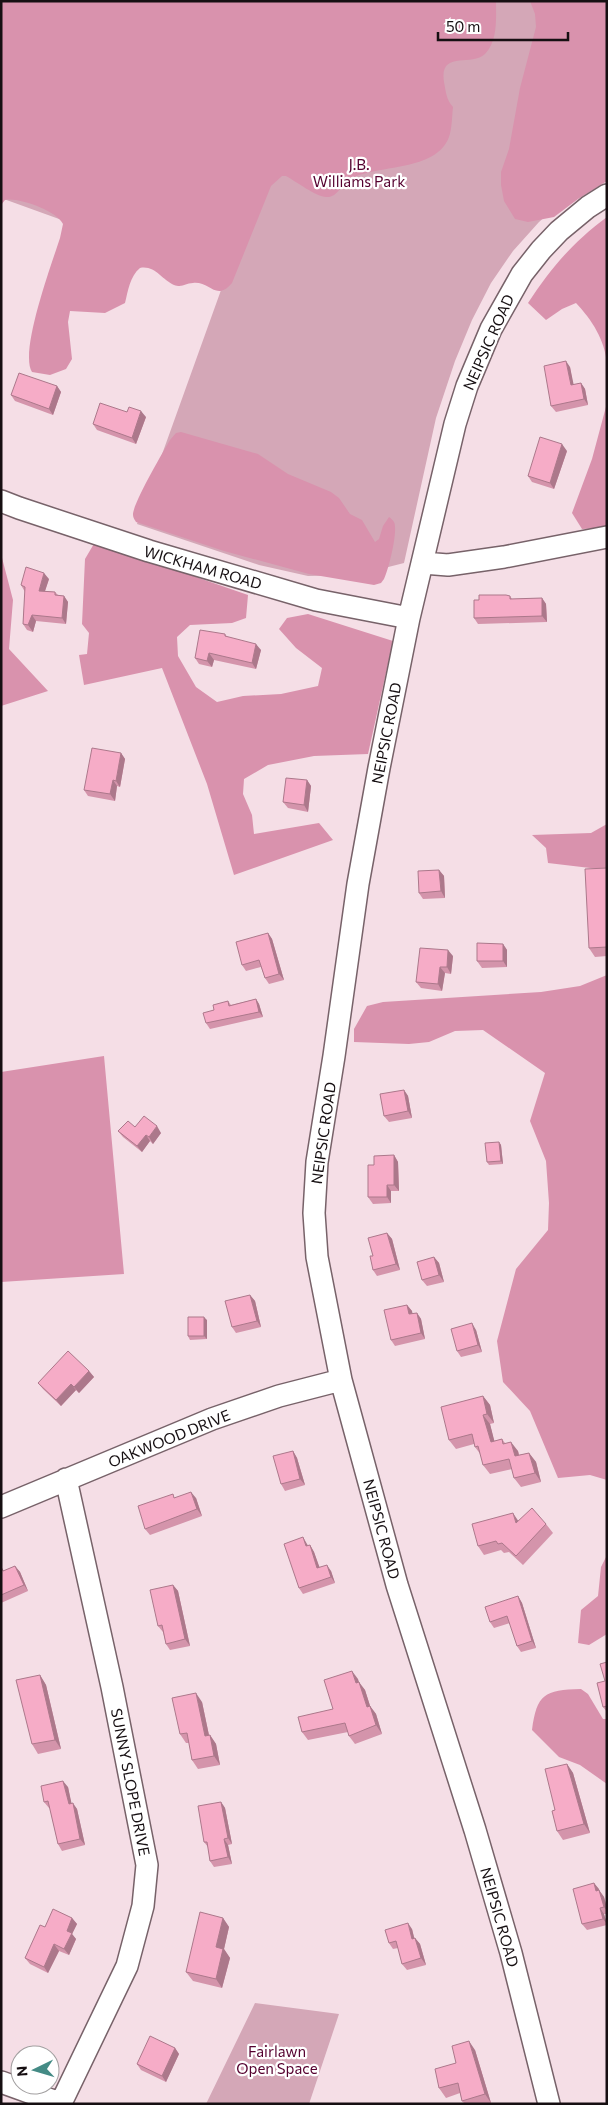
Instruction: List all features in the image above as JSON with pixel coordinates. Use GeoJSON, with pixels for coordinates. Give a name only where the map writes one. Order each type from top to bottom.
{"type":"FeatureCollection","features":[{"type":"Feature","properties":{"kind":"street","name":"NEIPSIC ROAD"},"geometry":{"type":"LineString","coordinates":[[549,2104],[511,1953],[475,1830],[398,1585],[341,1380],[317,1257],[314,1213],[317,1162],[365,844],[409,618],[455,424],[467,386],[507,297],[541,250],[559,231],[588,207],[607,195]]}},
{"type":"Feature","properties":{"kind":"street","name":"WICKHAM ROAD"},"geometry":{"type":"LineString","coordinates":[[1,501],[149,551],[316,600],[409,618]]}},
{"type":"Feature","properties":{"kind":"street"},"geometry":{"type":"LineString","coordinates":[[423,563],[457,564],[607,537]]}},
{"type":"Feature","properties":{"kind":"street","name":"OAKWOOD DRIVE"},"geometry":{"type":"LineString","coordinates":[[1,1507],[212,1419],[279,1396],[341,1380]]}},
{"type":"Feature","properties":{"kind":"street","name":"SUNNY SLOPE DRIVE"},"geometry":{"type":"LineString","coordinates":[[61,2103],[127,1966],[143,1906],[147,1865],[112,1687],[66,1479]]}},
{"type":"Feature","properties":{"kind":"street"},"geometry":{"type":"LineString","coordinates":[[1,2082],[61,2103]]}},
{"type":"Feature","properties":{"kind":"green space","name":"J.B. Williams Park"},"geometry":{"type":"Polygon","coordinates":[[[1,1],[607,1],[568,196],[539,222],[513,251],[491,283],[472,320],[455,361],[436,418],[404,563],[357,575],[308,576],[259,565],[137,524],[225,279],[1,198],[1,1]]]}},
{"type":"Feature","properties":{"kind":"green space"},"geometry":{"type":"Polygon","coordinates":[[[1,1],[496,1],[496,22],[492,43],[485,54],[479,58],[457,61],[446,66],[444,82],[448,98],[453,107],[450,134],[442,148],[432,156],[405,166],[362,174],[350,179],[330,197],[317,194],[286,176],[282,176],[271,186],[232,283],[222,291],[217,291],[199,283],[177,286],[150,269],[140,268],[132,279],[125,303],[105,313],[70,311],[68,322],[72,359],[66,369],[50,375],[32,372],[29,362],[30,346],[38,307],[63,224],[53,214],[37,206],[11,200],[5,200],[1,205],[1,1]]]}},
{"type":"Feature","properties":{"kind":"green space"},"geometry":{"type":"Polygon","coordinates":[[[530,1],[607,1],[607,181],[554,217],[528,222],[515,219],[504,201],[501,172],[509,149],[520,88],[536,27],[535,14],[530,1]]]}},
{"type":"Feature","properties":{"kind":"green space"},"geometry":{"type":"Polygon","coordinates":[[[607,217],[607,364],[604,347],[597,331],[576,303],[562,309],[546,320],[528,303],[545,278],[563,257],[583,236],[607,217]]]}},
{"type":"Feature","properties":{"kind":"green space"},"geometry":{"type":"Polygon","coordinates":[[[607,403],[607,528],[582,529],[572,513],[592,459],[607,403]]]}},
{"type":"Feature","properties":{"kind":"green space"},"geometry":{"type":"Polygon","coordinates":[[[181,432],[258,454],[288,474],[331,492],[339,498],[350,514],[362,520],[375,542],[379,539],[383,526],[389,517],[394,522],[395,532],[392,553],[384,579],[381,583],[374,585],[309,574],[224,551],[136,522],[133,516],[134,509],[142,490],[170,440],[176,433],[181,432]]]}},
{"type":"Feature","properties":{"kind":"green space"},"geometry":{"type":"Polygon","coordinates":[[[95,542],[248,595],[246,618],[232,623],[190,625],[177,637],[178,656],[196,687],[217,702],[243,696],[281,694],[318,686],[322,668],[296,648],[279,629],[287,618],[308,614],[393,641],[368,754],[314,756],[268,765],[244,779],[243,794],[252,815],[254,834],[319,823],[333,840],[234,875],[207,784],[162,668],[84,685],[79,655],[87,654],[89,633],[82,624],[85,559],[95,542]]]}},
{"type":"Feature","properties":{"kind":"green space"},"geometry":{"type":"Polygon","coordinates":[[[1,554],[13,600],[9,649],[48,691],[1,706],[1,554]]]}},
{"type":"Feature","properties":{"kind":"green space"},"geometry":{"type":"Polygon","coordinates":[[[607,824],[607,870],[548,863],[546,848],[532,835],[591,833],[607,824]]]}},
{"type":"Feature","properties":{"kind":"green space"},"geometry":{"type":"Polygon","coordinates":[[[607,975],[607,1480],[590,1475],[558,1478],[530,1411],[503,1382],[497,1341],[516,1269],[548,1230],[549,1203],[546,1161],[530,1121],[545,1073],[483,1030],[455,1031],[429,1042],[409,1044],[354,1042],[354,1029],[367,1006],[383,1002],[541,992],[580,986],[607,975]]]}},
{"type":"Feature","properties":{"kind":"green space"},"geometry":{"type":"Polygon","coordinates":[[[104,1056],[124,1274],[1,1282],[1,1072],[104,1056]]]}},
{"type":"Feature","properties":{"kind":"green space"},"geometry":{"type":"Polygon","coordinates":[[[607,1555],[607,1634],[589,1645],[578,1643],[581,1610],[598,1596],[601,1567],[607,1555]]]}},
{"type":"Feature","properties":{"kind":"green space"},"geometry":{"type":"Polygon","coordinates":[[[581,1689],[588,1694],[603,1719],[607,1719],[607,1784],[580,1765],[559,1757],[532,1730],[537,1709],[544,1696],[558,1691],[581,1689]]]}},
{"type":"Feature","properties":{"kind":"green space","name":"Fairlawn Open Space"},"geometry":{"type":"Polygon","coordinates":[[[255,2003],[339,2014],[309,2104],[206,2104],[255,2003]]]}},
{"type":"Feature","properties":{"kind":"building"},"geometry":{"type":"Polygon","coordinates":[[[566,361],[571,385],[581,383],[584,399],[551,406],[544,366],[566,361]]]}},
{"type":"Feature","properties":{"kind":"building"},"geometry":{"type":"Polygon","coordinates":[[[19,373],[57,386],[49,409],[11,395],[19,373]]]}},
{"type":"Feature","properties":{"kind":"building"},"geometry":{"type":"Polygon","coordinates":[[[100,403],[127,412],[129,407],[141,411],[132,438],[93,424],[100,403]]]}},
{"type":"Feature","properties":{"kind":"building"},"geometry":{"type":"Polygon","coordinates":[[[540,437],[562,444],[550,483],[528,476],[540,437]]]}},
{"type":"Feature","properties":{"kind":"building"},"geometry":{"type":"Polygon","coordinates":[[[26,567],[44,573],[39,591],[55,592],[55,595],[64,596],[62,618],[32,615],[28,625],[23,624],[25,587],[21,585],[26,567]]]}},
{"type":"Feature","properties":{"kind":"building"},"geometry":{"type":"Polygon","coordinates":[[[479,595],[506,595],[510,596],[510,599],[542,598],[542,616],[474,618],[474,600],[479,600],[479,595]]]}},
{"type":"Feature","properties":{"kind":"building"},"geometry":{"type":"Polygon","coordinates":[[[200,630],[225,634],[225,636],[256,644],[252,663],[209,653],[207,661],[195,658],[200,630]]]}},
{"type":"Feature","properties":{"kind":"building"},"geometry":{"type":"Polygon","coordinates":[[[92,748],[121,753],[116,781],[113,780],[110,794],[84,790],[92,748]]]}},
{"type":"Feature","properties":{"kind":"building"},"geometry":{"type":"Polygon","coordinates":[[[286,778],[307,780],[304,805],[283,802],[286,778]]]}},
{"type":"Feature","properties":{"kind":"building"},"geometry":{"type":"Polygon","coordinates":[[[607,868],[607,947],[589,948],[585,869],[607,868]]]}},
{"type":"Feature","properties":{"kind":"building"},"geometry":{"type":"Polygon","coordinates":[[[439,870],[441,891],[419,893],[418,871],[439,870]]]}},
{"type":"Feature","properties":{"kind":"building"},"geometry":{"type":"Polygon","coordinates":[[[268,933],[279,974],[265,978],[259,960],[242,965],[236,942],[268,933]]]}},
{"type":"Feature","properties":{"kind":"building"},"geometry":{"type":"Polygon","coordinates":[[[477,943],[503,944],[503,961],[477,961],[477,943]]]}},
{"type":"Feature","properties":{"kind":"building"},"geometry":{"type":"Polygon","coordinates":[[[420,948],[448,950],[447,967],[440,967],[438,984],[416,982],[420,948]]]}},
{"type":"Feature","properties":{"kind":"building"},"geometry":{"type":"Polygon","coordinates":[[[256,999],[259,1012],[206,1023],[203,1013],[214,1010],[213,1005],[228,1001],[229,1006],[256,999]]]}},
{"type":"Feature","properties":{"kind":"building"},"geometry":{"type":"Polygon","coordinates":[[[404,1090],[408,1111],[384,1116],[380,1094],[404,1090]]]}},
{"type":"Feature","properties":{"kind":"building"},"geometry":{"type":"Polygon","coordinates":[[[144,1116],[157,1126],[149,1137],[146,1135],[137,1146],[118,1131],[128,1121],[135,1127],[144,1116]]]}},
{"type":"Feature","properties":{"kind":"building"},"geometry":{"type":"Polygon","coordinates":[[[499,1142],[501,1161],[487,1162],[485,1143],[499,1142]]]}},
{"type":"Feature","properties":{"kind":"building"},"geometry":{"type":"Polygon","coordinates":[[[394,1155],[394,1185],[387,1185],[387,1197],[368,1197],[368,1165],[374,1165],[374,1156],[394,1155]]]}},
{"type":"Feature","properties":{"kind":"building"},"geometry":{"type":"Polygon","coordinates":[[[387,1233],[396,1264],[373,1270],[370,1256],[373,1256],[368,1238],[387,1233]]]}},
{"type":"Feature","properties":{"kind":"building"},"geometry":{"type":"Polygon","coordinates":[[[434,1257],[439,1275],[422,1280],[417,1262],[434,1257]]]}},
{"type":"Feature","properties":{"kind":"building"},"geometry":{"type":"Polygon","coordinates":[[[250,1295],[257,1321],[232,1327],[225,1301],[250,1295]]]}},
{"type":"Feature","properties":{"kind":"building"},"geometry":{"type":"Polygon","coordinates":[[[407,1305],[409,1314],[417,1313],[421,1333],[391,1340],[384,1310],[407,1305]]]}},
{"type":"Feature","properties":{"kind":"building"},"geometry":{"type":"Polygon","coordinates":[[[188,1317],[204,1317],[204,1336],[188,1336],[188,1317]]]}},
{"type":"Feature","properties":{"kind":"building"},"geometry":{"type":"Polygon","coordinates":[[[472,1323],[478,1345],[457,1351],[451,1329],[472,1323]]]}},
{"type":"Feature","properties":{"kind":"building"},"geometry":{"type":"Polygon","coordinates":[[[68,1351],[89,1371],[74,1387],[71,1384],[56,1400],[38,1383],[68,1351]]]}},
{"type":"Feature","properties":{"kind":"building"},"geometry":{"type":"Polygon","coordinates":[[[483,1396],[487,1414],[483,1415],[491,1442],[502,1439],[503,1444],[511,1442],[515,1456],[529,1453],[535,1473],[514,1478],[509,1459],[483,1465],[478,1446],[475,1447],[472,1434],[449,1440],[441,1407],[483,1396]]]}},
{"type":"Feature","properties":{"kind":"building"},"geometry":{"type":"Polygon","coordinates":[[[293,1451],[300,1479],[281,1484],[273,1456],[293,1451]]]}},
{"type":"Feature","properties":{"kind":"building"},"geometry":{"type":"Polygon","coordinates":[[[191,1492],[197,1509],[145,1529],[138,1506],[173,1494],[174,1498],[191,1492]]]}},
{"type":"Feature","properties":{"kind":"building"},"geometry":{"type":"Polygon","coordinates":[[[532,1508],[546,1524],[516,1556],[502,1543],[498,1544],[496,1541],[478,1546],[472,1524],[513,1513],[516,1523],[532,1508]]]}},
{"type":"Feature","properties":{"kind":"building"},"geometry":{"type":"Polygon","coordinates":[[[303,1537],[306,1546],[310,1545],[317,1568],[327,1565],[331,1577],[299,1588],[284,1544],[303,1537]]]}},
{"type":"Feature","properties":{"kind":"building"},"geometry":{"type":"Polygon","coordinates":[[[15,1566],[24,1585],[1,1595],[1,1567],[3,1571],[15,1566]]]}},
{"type":"Feature","properties":{"kind":"building"},"geometry":{"type":"Polygon","coordinates":[[[173,1585],[185,1639],[166,1644],[162,1625],[158,1626],[150,1590],[173,1585]]]}},
{"type":"Feature","properties":{"kind":"building"},"geometry":{"type":"Polygon","coordinates":[[[518,1596],[532,1641],[517,1646],[507,1616],[490,1622],[485,1607],[518,1596]]]}},
{"type":"Feature","properties":{"kind":"building"},"geometry":{"type":"Polygon","coordinates":[[[607,1662],[607,1706],[603,1707],[597,1683],[605,1681],[600,1664],[607,1662]]]}},
{"type":"Feature","properties":{"kind":"building"},"geometry":{"type":"Polygon","coordinates":[[[352,1671],[356,1683],[359,1682],[367,1707],[370,1706],[376,1725],[349,1736],[345,1723],[302,1732],[298,1717],[333,1709],[324,1680],[352,1671]]]}},
{"type":"Feature","properties":{"kind":"building"},"geometry":{"type":"Polygon","coordinates":[[[40,1675],[55,1740],[32,1744],[16,1680],[40,1675]]]}},
{"type":"Feature","properties":{"kind":"building"},"geometry":{"type":"Polygon","coordinates":[[[196,1693],[205,1736],[210,1735],[214,1756],[192,1760],[187,1733],[180,1734],[172,1698],[196,1693]]]}},
{"type":"Feature","properties":{"kind":"building"},"geometry":{"type":"Polygon","coordinates":[[[567,1764],[584,1824],[557,1831],[552,1811],[555,1810],[545,1769],[567,1764]]]}},
{"type":"Feature","properties":{"kind":"building"},"geometry":{"type":"Polygon","coordinates":[[[63,1781],[69,1804],[73,1803],[80,1839],[58,1844],[48,1801],[44,1802],[41,1786],[63,1781]]]}},
{"type":"Feature","properties":{"kind":"building"},"geometry":{"type":"Polygon","coordinates":[[[221,1802],[228,1838],[224,1839],[228,1857],[210,1861],[207,1842],[204,1842],[198,1806],[221,1802]]]}},
{"type":"Feature","properties":{"kind":"building"},"geometry":{"type":"Polygon","coordinates":[[[594,1883],[596,1891],[599,1890],[604,1907],[600,1908],[603,1919],[582,1924],[573,1889],[594,1883]]]}},
{"type":"Feature","properties":{"kind":"building"},"geometry":{"type":"Polygon","coordinates":[[[53,1909],[72,1918],[67,1931],[72,1933],[64,1949],[54,1944],[44,1967],[25,1958],[40,1925],[45,1927],[53,1909]]]}},
{"type":"Feature","properties":{"kind":"building"},"geometry":{"type":"Polygon","coordinates":[[[200,1912],[223,1918],[216,1947],[223,1949],[216,1979],[186,1972],[200,1912]]]}},
{"type":"Feature","properties":{"kind":"building"},"geometry":{"type":"Polygon","coordinates":[[[408,1923],[412,1939],[415,1938],[421,1958],[402,1964],[396,1941],[389,1943],[385,1930],[408,1923]]]}},
{"type":"Feature","properties":{"kind":"building"},"geometry":{"type":"Polygon","coordinates":[[[150,2036],[175,2048],[162,2076],[137,2064],[150,2036]]]}},
{"type":"Feature","properties":{"kind":"building"},"geometry":{"type":"Polygon","coordinates":[[[469,2041],[485,2094],[462,2101],[458,2083],[439,2088],[435,2069],[456,2063],[452,2046],[469,2041]]]}}]}
